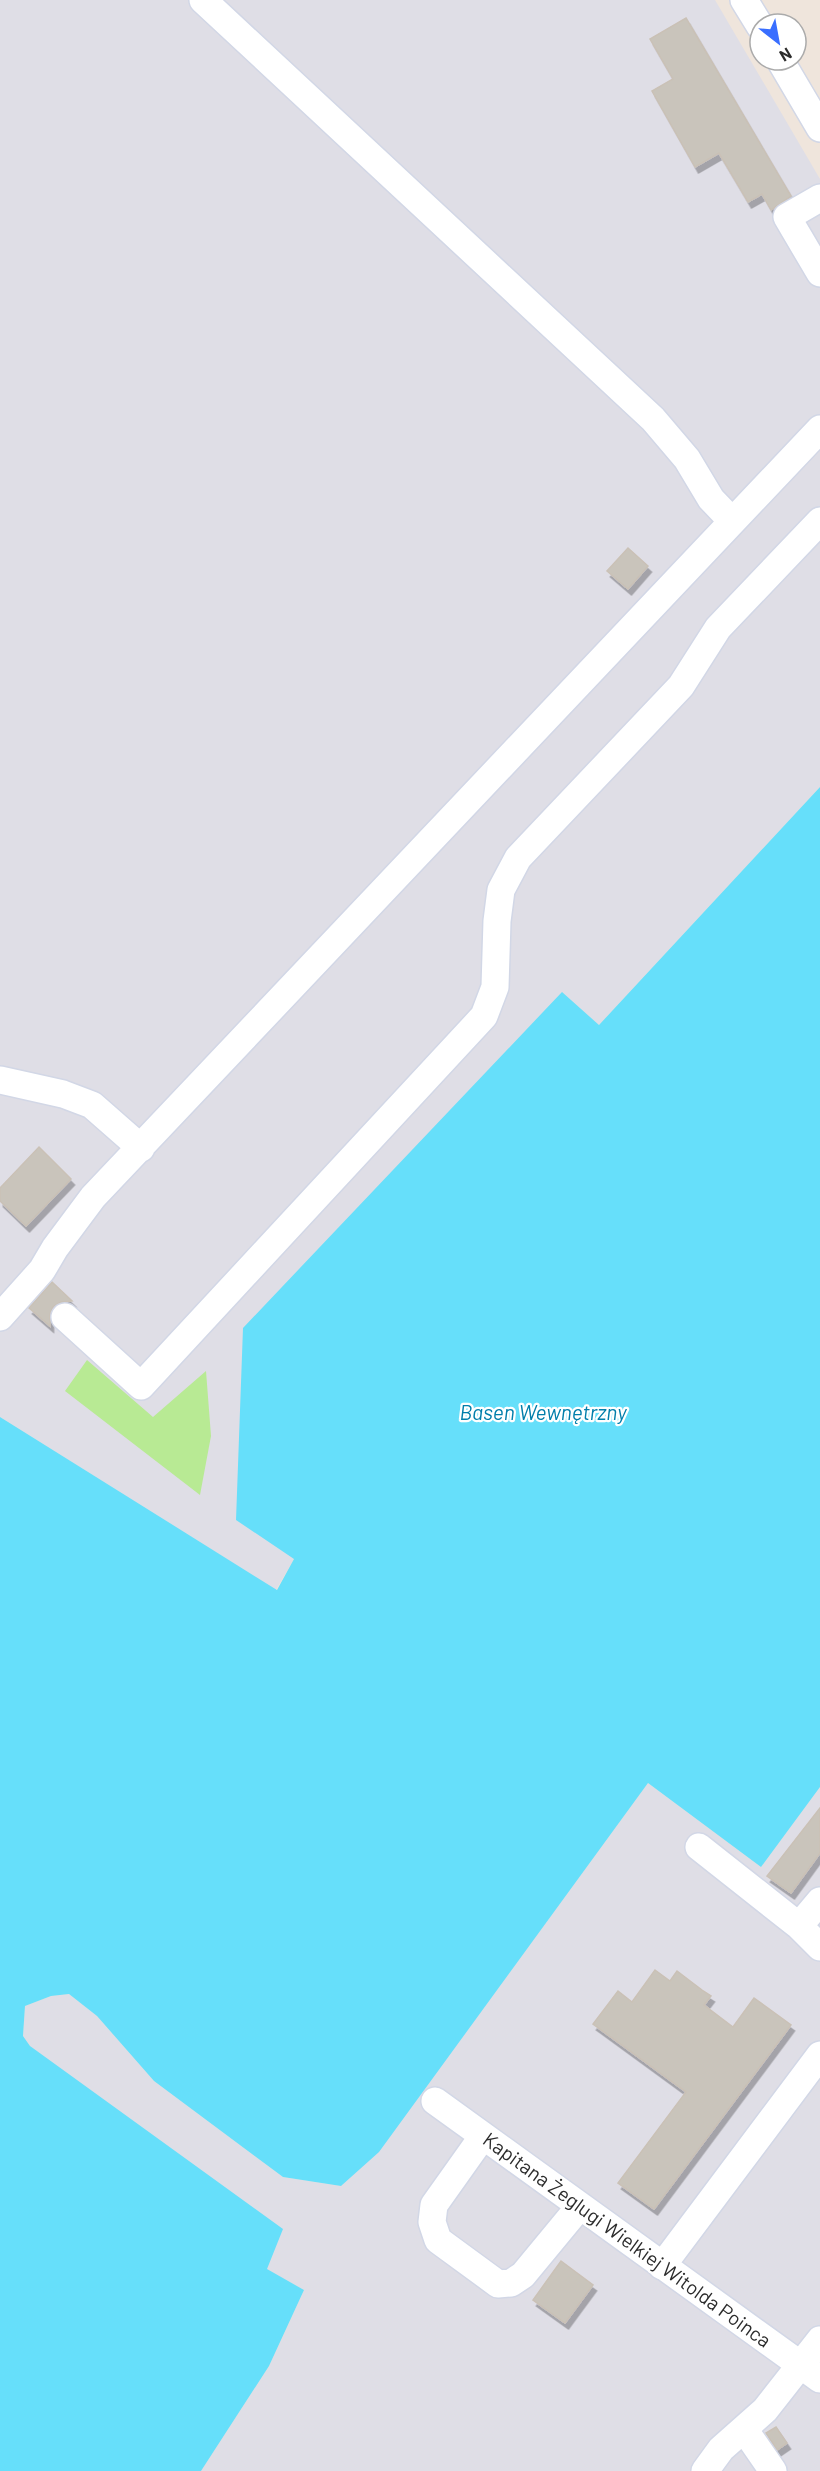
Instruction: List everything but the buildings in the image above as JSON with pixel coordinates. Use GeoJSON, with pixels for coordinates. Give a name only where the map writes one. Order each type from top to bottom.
{"type":"FeatureCollection","features":[{"type":"Feature","properties":{"kind":"street"},"geometry":{"type":"LineString","coordinates":[[203,0],[653,419],[687,459],[711,499],[732,521]]}},
{"type":"Feature","properties":{"kind":"street"},"geometry":{"type":"LineString","coordinates":[[787,72],[820,128]]}},
{"type":"Feature","properties":{"kind":"street"},"geometry":{"type":"LineString","coordinates":[[820,198],[787,217],[820,273]]}},
{"type":"Feature","properties":{"kind":"street"},"geometry":{"type":"LineString","coordinates":[[0,1317],[42,1270],[55,1248],[93,1197],[820,429]]}},
{"type":"Feature","properties":{"kind":"street"},"geometry":{"type":"LineString","coordinates":[[65,1317],[141,1386],[484,1016],[495,987],[497,921],[501,890],[518,858],[681,686],[718,628],[820,522]]}},
{"type":"Feature","properties":{"kind":"street"},"geometry":{"type":"LineString","coordinates":[[0,1080],[63,1094],[92,1105],[141,1148]]}},
{"type":"Feature","properties":{"kind":"street"},"geometry":{"type":"LineString","coordinates":[[699,1847],[799,1926],[820,1947]]}},
{"type":"Feature","properties":{"kind":"street"},"geometry":{"type":"LineString","coordinates":[[799,1926],[820,1901]]}},
{"type":"Feature","properties":{"kind":"street"},"geometry":{"type":"LineString","coordinates":[[662,2266],[820,2055]]}},
{"type":"Feature","properties":{"kind":"street","name":"Kapitana Żeglugi Wielkiej Witolda Poinca"},"geometry":{"type":"LineString","coordinates":[[435,2101],[810,2372]]}},
{"type":"Feature","properties":{"kind":"street"},"geometry":{"type":"LineString","coordinates":[[483,2136],[434,2205],[432,2222],[438,2240],[498,2284],[511,2283],[523,2275],[580,2206]]}},
{"type":"Feature","properties":{"kind":"street"},"geometry":{"type":"LineString","coordinates":[[705,2471],[722,2448],[810,2372],[820,2340]]}},
{"type":"Feature","properties":{"kind":"street"},"geometry":{"type":"LineString","coordinates":[[744,2429],[772,2471]]}},
{"type":"Feature","properties":{"kind":"shaded area"},"geometry":{"type":"Polygon","coordinates":[[[0,0],[715,0],[748,56],[748,72],[757,72],[820,179],[820,787],[599,1025],[562,993],[294,1559],[276,1590],[0,1417],[0,0]]]}},
{"type":"Feature","properties":{"kind":"shaded area"},"geometry":{"type":"Polygon","coordinates":[[[648,1783],[761,1867],[820,1787],[820,2471],[201,2471],[269,2366],[304,2290],[266,2269],[30,2046],[23,2036],[25,2006],[51,1996],[69,1994],[97,2016],[154,2081],[283,2177],[341,2186],[379,2151],[648,1783]]]}},
{"type":"Feature","properties":{"kind":"green space"},"geometry":{"type":"Polygon","coordinates":[[[87,1360],[153,1417],[206,1371],[211,1436],[200,1495],[65,1391],[87,1360]]]}},
{"type":"Feature","properties":{"kind":"water","name":"Basen Wewnętrzny"},"geometry":{"type":"Polygon","coordinates":[[[820,787],[820,1787],[761,1867],[648,1783],[379,2152],[341,2186],[283,2177],[154,2081],[97,2016],[69,1994],[51,1996],[25,2006],[23,2036],[30,2046],[283,2229],[267,2269],[304,2290],[269,2366],[201,2471],[0,2471],[0,1417],[277,1590],[294,1559],[236,1520],[243,1328],[562,992],[599,1025],[820,787]]]}}]}
